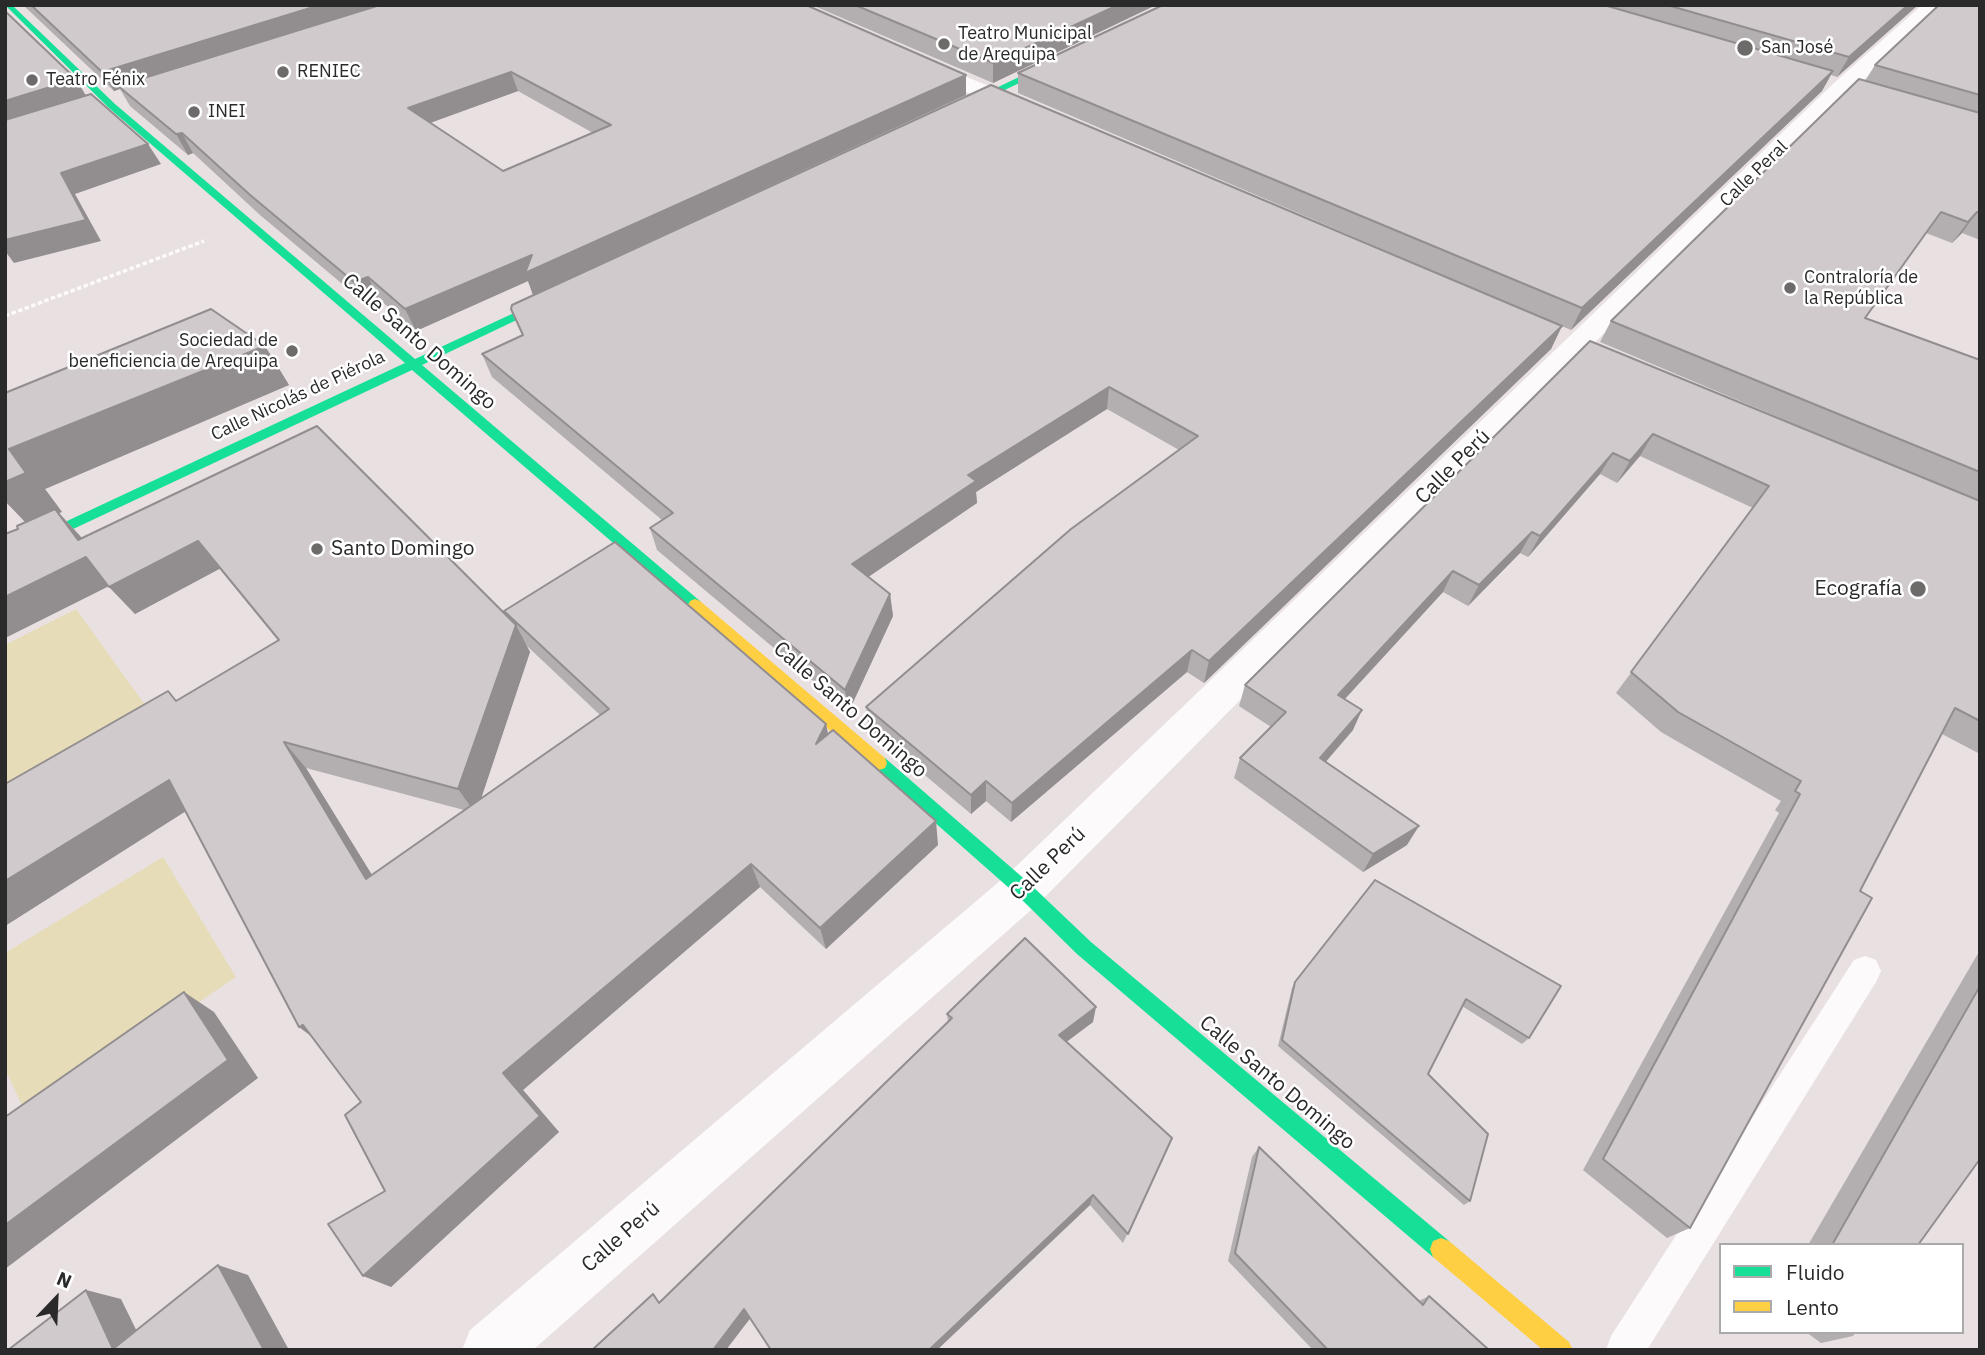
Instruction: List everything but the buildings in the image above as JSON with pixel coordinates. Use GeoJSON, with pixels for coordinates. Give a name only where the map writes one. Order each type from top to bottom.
{"type":"FeatureCollection","features":[{"type":"Feature","properties":{"kind":"street","name":"Calle Santo Domingo"},"geometry":{"type":"LineString","coordinates":[[7,5],[110,103],[411,364],[830,720],[1023,889],[1084,948],[1561,1350]]}},
{"type":"Feature","properties":{"kind":"street","name":"Calle Peral"},"geometry":{"type":"LineString","coordinates":[[1576,345],[1832,85],[1934,5]]}},
{"type":"Feature","properties":{"kind":"street"},"geometry":{"type":"LineString","coordinates":[[892,51],[1052,121]]}},
{"type":"Feature","properties":{"kind":"street"},"geometry":{"type":"LineString","coordinates":[[939,118],[1077,53]]}},
{"type":"Feature","properties":{"kind":"street"},"geometry":{"type":"LineString","coordinates":[[1832,85],[1869,96]]}},
{"type":"Feature","properties":{"kind":"street"},"geometry":{"type":"LineString","coordinates":[[84,111],[136,95]]}},
{"type":"Feature","properties":{"kind":"street","name":"Calle Nicolás de Piérola"},"geometry":{"type":"LineString","coordinates":[[5,556],[575,289]]}},
{"type":"Feature","properties":{"kind":"street","name":"Calle Perú"},"geometry":{"type":"LineString","coordinates":[[490,1350],[1023,889],[1576,345]]}},
{"type":"Feature","properties":{"kind":"lane"},"geometry":{"type":"LineString","coordinates":[[1625,1350],[1865,971]]}},
{"type":"Feature","properties":{"kind":"path"},"geometry":{"type":"LineString","coordinates":[[5,316],[249,224]]}},
{"type":"Feature","properties":{"kind":"shaded area"},"geometry":{"type":"Polygon","coordinates":[[[76,609],[158,723],[5,810],[5,645],[76,609]]]}},
{"type":"Feature","properties":{"kind":"shaded area"},"geometry":{"type":"Polygon","coordinates":[[[163,857],[236,977],[28,1118],[5,1069],[5,953],[163,857]]]}},
{"type":"Feature","properties":{"kind":"traffic: fast"},"geometry":{"type":"LineString","coordinates":[[7,5],[112,106],[695,605]]}},
{"type":"Feature","properties":{"kind":"traffic: fast"},"geometry":{"type":"LineString","coordinates":[[951,112],[1065,58]]}},
{"type":"Feature","properties":{"kind":"traffic: fast"},"geometry":{"type":"LineString","coordinates":[[5,556],[561,295]]}},
{"type":"Feature","properties":{"kind":"traffic: fast"},"geometry":{"type":"LineString","coordinates":[[879,763],[1023,889],[1084,948],[1441,1249]]}},
{"type":"Feature","properties":{"kind":"traffic: slow"},"geometry":{"type":"LineString","coordinates":[[695,605],[879,763]]}},
{"type":"Feature","properties":{"kind":"traffic: slow"},"geometry":{"type":"LineString","coordinates":[[1441,1249],[1561,1350]]}},
{"type":"Feature","properties":{"kind":"place","name":"Teatro Municipal de Arequipa"},"geometry":{"type":"Point","coordinates":[944,44]}},
{"type":"Feature","properties":{"kind":"place","name":"San José"},"geometry":{"type":"Point","coordinates":[1745,48]}},
{"type":"Feature","properties":{"kind":"place","name":"RENIEC"},"geometry":{"type":"Point","coordinates":[283,72]}},
{"type":"Feature","properties":{"kind":"place","name":"Teatro Fénix"},"geometry":{"type":"Point","coordinates":[32,80]}},
{"type":"Feature","properties":{"kind":"place","name":"INEI"},"geometry":{"type":"Point","coordinates":[194,112]}},
{"type":"Feature","properties":{"kind":"place","name":"Contraloría de la República"},"geometry":{"type":"Point","coordinates":[1790,288]}},
{"type":"Feature","properties":{"kind":"place","name":"Sociedad de beneficiencia de Arequipa"},"geometry":{"type":"Point","coordinates":[292,351]}},
{"type":"Feature","properties":{"kind":"place","name":"Santo Domingo"},"geometry":{"type":"Point","coordinates":[317,549]}},
{"type":"Feature","properties":{"kind":"place","name":"Ecografía"},"geometry":{"type":"Point","coordinates":[1918,589]}}]}
